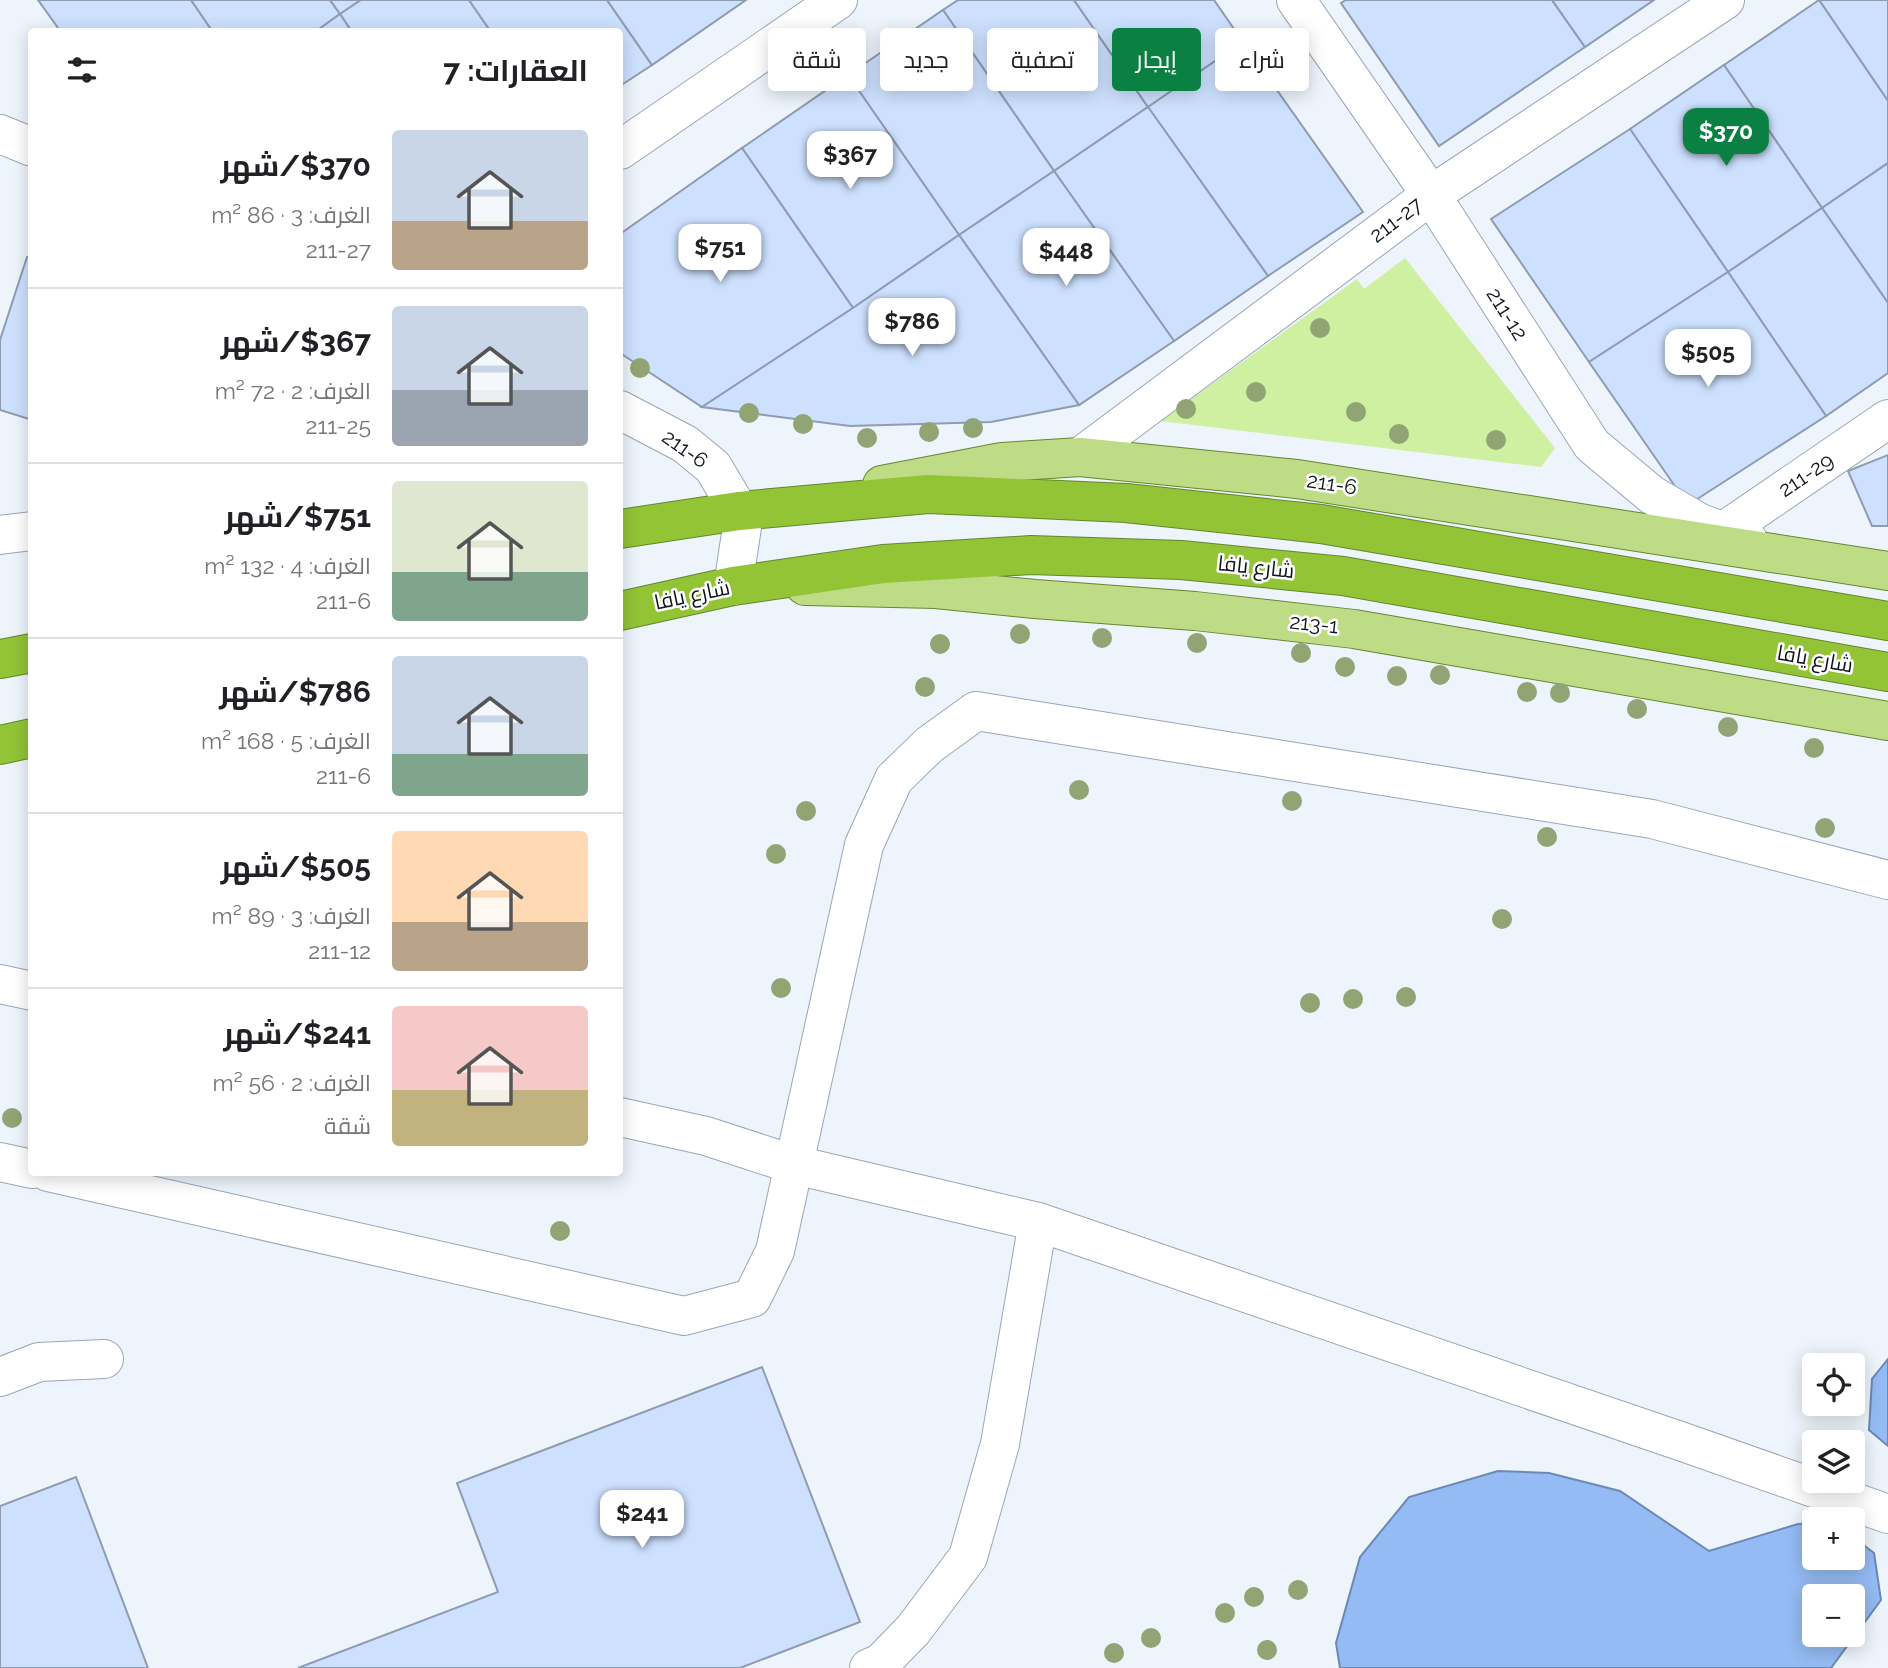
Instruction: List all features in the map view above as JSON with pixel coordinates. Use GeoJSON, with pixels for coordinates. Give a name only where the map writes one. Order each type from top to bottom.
{"type":"FeatureCollection","features":[{"type":"Feature","properties":{"kind":"highway"},"geometry":{"type":"LineString","coordinates":[[623,529],[758,509],[928,494],[1140,504],[1321,524],[1888,621]]}},
{"type":"Feature","properties":{"kind":"highway","name":"شارع يافا"},"geometry":{"type":"LineString","coordinates":[[623,610],[733,586],[883,564],[1031,555],[1181,560],[1343,576],[1888,672]]}},
{"type":"Feature","properties":{"kind":"highway"},"geometry":{"type":"LineString","coordinates":[[0,659],[28,654]]}},
{"type":"Feature","properties":{"kind":"main road","name":"211-6"},"geometry":{"type":"LineString","coordinates":[[758,509],[1002,462],[1080,457],[1297,479],[1888,570]]}},
{"type":"Feature","properties":{"kind":"main road","name":"213-1"},"geometry":{"type":"LineString","coordinates":[[733,586],[936,589],[1195,611],[1340,627],[1888,721]]}},
{"type":"Feature","properties":{"kind":"street"},"geometry":{"type":"LineString","coordinates":[[623,148],[838,0]]}},
{"type":"Feature","properties":{"kind":"street","name":"211-12"},"geometry":{"type":"LineString","coordinates":[[1296,0],[1431,194],[1592,445],[1652,495],[1700,523],[1783,554]]}},
{"type":"Feature","properties":{"kind":"street","name":"211-27"},"geometry":{"type":"LineString","coordinates":[[1080,457],[1431,194],[1725,0]]}},
{"type":"Feature","properties":{"kind":"street"},"geometry":{"type":"LineString","coordinates":[[0,134],[28,145]]}},
{"type":"Feature","properties":{"kind":"street","name":"211-6"},"geometry":{"type":"LineString","coordinates":[[623,412],[685,444],[758,509]]}},
{"type":"Feature","properties":{"kind":"street","name":"211-29"},"geometry":{"type":"LineString","coordinates":[[1724,531],[1888,419]]}},
{"type":"Feature","properties":{"kind":"street"},"geometry":{"type":"LineString","coordinates":[[733,586],[742,527],[758,509]]}},
{"type":"Feature","properties":{"kind":"street"},"geometry":{"type":"LineString","coordinates":[[0,535],[28,532]]}},
{"type":"Feature","properties":{"kind":"street"},"geometry":{"type":"LineString","coordinates":[[66,1176],[684,1316],[752,1298],[775,1251],[864,845],[894,779],[929,745],[976,711],[1652,819],[1888,880]]}},
{"type":"Feature","properties":{"kind":"street"},"geometry":{"type":"LineString","coordinates":[[623,1118],[706,1136],[795,1165],[1038,1222],[1683,1441],[1888,1514]]}},
{"type":"Feature","properties":{"kind":"street"},"geometry":{"type":"LineString","coordinates":[[0,1162],[28,1168]]}},
{"type":"Feature","properties":{"kind":"street"},"geometry":{"type":"LineString","coordinates":[[869,1668],[881,1663],[913,1630],[968,1557],[1000,1444],[1038,1222]]}},
{"type":"Feature","properties":{"kind":"street"},"geometry":{"type":"LineString","coordinates":[[0,1377],[39,1362],[104,1359]]}},
{"type":"Feature","properties":{"kind":"green space"},"geometry":{"type":"Polygon","coordinates":[[[1405,258],[1555,448],[1541,467],[1161,421],[1357,279],[1364,289],[1405,258]]]}},
{"type":"Feature","properties":{"kind":"water"},"geometry":{"type":"Polygon","coordinates":[[[1888,1359],[1888,1446],[1869,1430],[1872,1379],[1888,1359]]]}},
{"type":"Feature","properties":{"kind":"water"},"geometry":{"type":"Polygon","coordinates":[[[1498,1471],[1549,1473],[1620,1491],[1709,1551],[1802,1524],[1802,1570],[1865,1570],[1865,1546],[1874,1553],[1881,1600],[1865,1622],[1865,1584],[1802,1584],[1802,1647],[1846,1647],[1831,1668],[1340,1668],[1336,1643],[1360,1557],[1409,1497],[1498,1471]]]}},
{"type":"Feature","properties":{"kind":"building"},"geometry":{"type":"Polygon","coordinates":[[[38,0],[191,0],[210,28],[58,28],[38,0]]]}},
{"type":"Feature","properties":{"kind":"building"},"geometry":{"type":"Polygon","coordinates":[[[191,0],[330,0],[340,14],[321,28],[210,28],[191,0]]]}},
{"type":"Feature","properties":{"kind":"building"},"geometry":{"type":"Polygon","coordinates":[[[330,0],[361,0],[340,14],[330,0]]]}},
{"type":"Feature","properties":{"kind":"building"},"geometry":{"type":"Polygon","coordinates":[[[361,0],[469,0],[488,28],[349,28],[340,14],[361,0]]]}},
{"type":"Feature","properties":{"kind":"building"},"geometry":{"type":"Polygon","coordinates":[[[469,0],[607,0],[652,65],[623,84],[623,28],[488,28],[469,0]]]}},
{"type":"Feature","properties":{"kind":"building"},"geometry":{"type":"Polygon","coordinates":[[[607,0],[746,0],[652,65],[607,0]]]}},
{"type":"Feature","properties":{"kind":"building"},"geometry":{"type":"Polygon","coordinates":[[[958,0],[1074,0],[1093,28],[987,28],[987,74],[973,54],[973,28],[955,28],[943,10],[958,0]]]}},
{"type":"Feature","properties":{"kind":"building"},"geometry":{"type":"Polygon","coordinates":[[[1074,0],[1214,0],[1233,28],[1215,28],[1215,61],[1201,71],[1201,28],[1112,28],[1112,55],[1098,35],[1098,28],[1093,28],[1074,0]]]}},
{"type":"Feature","properties":{"kind":"building"},"geometry":{"type":"Polygon","coordinates":[[[1346,0],[1552,0],[1585,47],[1439,146],[1341,3],[1346,0]]]}},
{"type":"Feature","properties":{"kind":"building"},"geometry":{"type":"Polygon","coordinates":[[[1552,0],[1654,0],[1585,47],[1552,0]]]}},
{"type":"Feature","properties":{"kind":"building"},"geometry":{"type":"Polygon","coordinates":[[[1819,0],[1888,0],[1888,101],[1819,0]]]}},
{"type":"Feature","properties":{"kind":"building"},"geometry":{"type":"Polygon","coordinates":[[[1819,0],[1888,101],[1888,163],[1822,208],[1724,65],[1819,0]]]}},
{"type":"Feature","properties":{"kind":"building"},"geometry":{"type":"Polygon","coordinates":[[[943,10],[955,28],[917,28],[943,10]]]}},
{"type":"Feature","properties":{"kind":"building"},"geometry":{"type":"Polygon","coordinates":[[[340,14],[349,28],[321,28],[340,14]]]}},
{"type":"Feature","properties":{"kind":"building"},"geometry":{"type":"Polygon","coordinates":[[[1098,35],[1112,55],[1112,91],[1137,91],[1148,107],[1054,171],[999,91],[1098,91],[1098,35]]]}},
{"type":"Feature","properties":{"kind":"building"},"geometry":{"type":"Polygon","coordinates":[[[880,53],[880,91],[973,91],[973,54],[987,74],[987,91],[999,91],[1054,171],[959,235],[859,91],[866,91],[866,63],[880,53]]]}},
{"type":"Feature","properties":{"kind":"building"},"geometry":{"type":"Polygon","coordinates":[[[1215,61],[1215,91],[1278,91],[1363,212],[1268,276],[1148,107],[1171,91],[1201,91],[1201,71],[1215,61]]]}},
{"type":"Feature","properties":{"kind":"building"},"geometry":{"type":"Polygon","coordinates":[[[1724,65],[1822,208],[1728,272],[1630,129],[1724,65]]]}},
{"type":"Feature","properties":{"kind":"building"},"geometry":{"type":"Polygon","coordinates":[[[825,91],[859,91],[959,235],[853,308],[742,148],[825,91]]]}},
{"type":"Feature","properties":{"kind":"building"},"geometry":{"type":"Polygon","coordinates":[[[1137,91],[1171,91],[1148,107],[1137,91]]]}},
{"type":"Feature","properties":{"kind":"building"},"geometry":{"type":"Polygon","coordinates":[[[1148,107],[1268,276],[1174,341],[1054,171],[1148,107]]]}},
{"type":"Feature","properties":{"kind":"building"},"geometry":{"type":"Polygon","coordinates":[[[1630,129],[1728,272],[1589,362],[1491,219],[1630,129]]]}},
{"type":"Feature","properties":{"kind":"building"},"geometry":{"type":"Polygon","coordinates":[[[742,148],[853,308],[702,407],[623,355],[623,232],[742,148]]]}},
{"type":"Feature","properties":{"kind":"building"},"geometry":{"type":"Polygon","coordinates":[[[1888,163],[1888,303],[1822,208],[1888,163]]]}},
{"type":"Feature","properties":{"kind":"building"},"geometry":{"type":"Polygon","coordinates":[[[1054,171],[1174,341],[1079,405],[959,235],[1054,171]]]}},
{"type":"Feature","properties":{"kind":"building"},"geometry":{"type":"Polygon","coordinates":[[[1822,208],[1888,303],[1888,373],[1826,416],[1728,272],[1822,208]]]}},
{"type":"Feature","properties":{"kind":"building"},"geometry":{"type":"Polygon","coordinates":[[[959,235],[1079,405],[991,422],[850,426],[702,407],[853,308],[959,235]]]}},
{"type":"Feature","properties":{"kind":"building"},"geometry":{"type":"Polygon","coordinates":[[[27,257],[28,419],[0,410],[0,340],[27,257]]]}},
{"type":"Feature","properties":{"kind":"building"},"geometry":{"type":"Polygon","coordinates":[[[1728,272],[1826,416],[1688,505],[1589,362],[1728,272]]]}},
{"type":"Feature","properties":{"kind":"building"},"geometry":{"type":"Polygon","coordinates":[[[1888,455],[1888,526],[1872,526],[1848,471],[1888,455]]]}},
{"type":"Feature","properties":{"kind":"building"},"geometry":{"type":"Polygon","coordinates":[[[762,1367],[860,1622],[740,1668],[298,1668],[498,1592],[457,1483],[762,1367]]]}},
{"type":"Feature","properties":{"kind":"building"},"geometry":{"type":"Polygon","coordinates":[[[76,1477],[148,1668],[0,1668],[0,1506],[76,1477]]]}}]}
